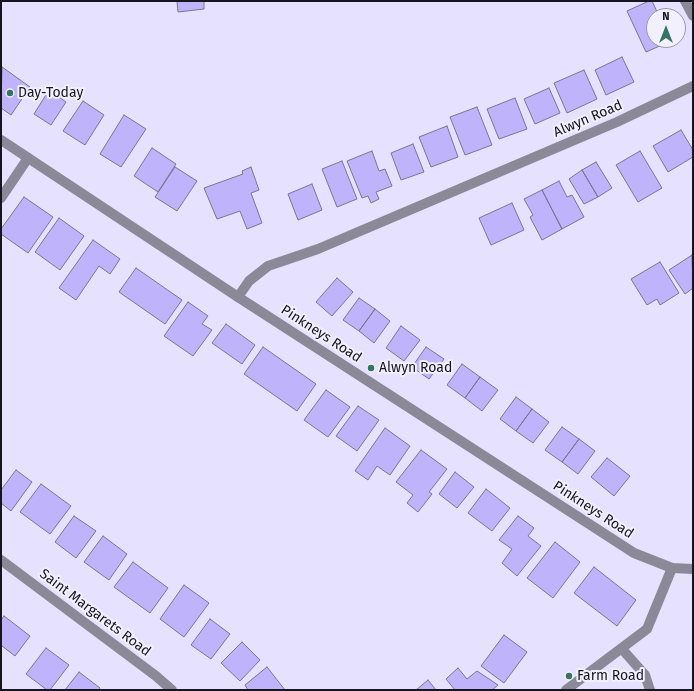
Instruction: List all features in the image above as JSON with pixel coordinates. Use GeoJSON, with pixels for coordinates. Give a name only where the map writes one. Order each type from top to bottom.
{"type":"FeatureCollection","features":[{"type":"Feature","properties":{"kind":"street"},"geometry":{"type":"LineString","coordinates":[[685,1],[693,16]]}},
{"type":"Feature","properties":{"kind":"street","name":"Alwyn Road"},"geometry":{"type":"LineString","coordinates":[[238,298],[249,281],[268,266],[318,249],[617,122],[693,86]]}},
{"type":"Feature","properties":{"kind":"street","name":"Pinkneys Road"},"geometry":{"type":"LineString","coordinates":[[1,140],[238,298],[634,553],[672,568],[693,569]]}},
{"type":"Feature","properties":{"kind":"street"},"geometry":{"type":"LineString","coordinates":[[1,198],[28,158]]}},
{"type":"Feature","properties":{"kind":"street","name":"Saint Margarets Road"},"geometry":{"type":"LineString","coordinates":[[1,560],[156,676],[172,690]]}},
{"type":"Feature","properties":{"kind":"street"},"geometry":{"type":"LineString","coordinates":[[566,690],[648,629],[672,568]]}},
{"type":"Feature","properties":{"kind":"street"},"geometry":{"type":"LineString","coordinates":[[622,649],[645,675],[650,690]]}},
{"type":"Feature","properties":{"kind":"building"},"geometry":{"type":"Polygon","coordinates":[[[177,1],[204,1],[204,9],[178,12],[177,1]]]}},
{"type":"Feature","properties":{"kind":"building"},"geometry":{"type":"Polygon","coordinates":[[[652,1],[655,8],[646,8],[646,48],[655,48],[646,52],[627,11],[652,1]]]}},
{"type":"Feature","properties":{"kind":"building"},"geometry":{"type":"Polygon","coordinates":[[[622,57],[634,82],[606,95],[595,70],[622,57]]]}},
{"type":"Feature","properties":{"kind":"building"},"geometry":{"type":"Polygon","coordinates":[[[2,67],[30,87],[11,115],[1,108],[2,67]]]}},
{"type":"Feature","properties":{"kind":"building"},"geometry":{"type":"Polygon","coordinates":[[[584,70],[597,99],[567,113],[554,83],[584,70]]]}},
{"type":"Feature","properties":{"kind":"building"},"geometry":{"type":"Polygon","coordinates":[[[549,88],[560,113],[535,124],[524,99],[549,88]]]}},
{"type":"Feature","properties":{"kind":"building"},"geometry":{"type":"Polygon","coordinates":[[[49,90],[66,102],[51,125],[34,114],[49,90]]]}},
{"type":"Feature","properties":{"kind":"building"},"geometry":{"type":"Polygon","coordinates":[[[515,98],[527,129],[499,139],[487,109],[515,98]]]}},
{"type":"Feature","properties":{"kind":"building"},"geometry":{"type":"Polygon","coordinates":[[[83,101],[104,115],[85,145],[63,131],[83,101]]]}},
{"type":"Feature","properties":{"kind":"building"},"geometry":{"type":"Polygon","coordinates":[[[477,107],[492,145],[465,155],[450,117],[477,107]]]}},
{"type":"Feature","properties":{"kind":"building"},"geometry":{"type":"Polygon","coordinates":[[[124,115],[146,129],[121,167],[100,154],[124,115]]]}},
{"type":"Feature","properties":{"kind":"building"},"geometry":{"type":"Polygon","coordinates":[[[447,126],[458,157],[431,167],[419,137],[447,126]]]}},
{"type":"Feature","properties":{"kind":"building"},"geometry":{"type":"Polygon","coordinates":[[[681,130],[693,150],[693,157],[668,172],[653,146],[681,130]]]}},
{"type":"Feature","properties":{"kind":"building"},"geometry":{"type":"Polygon","coordinates":[[[413,144],[424,172],[401,180],[391,153],[413,144]]]}},
{"type":"Feature","properties":{"kind":"building"},"geometry":{"type":"Polygon","coordinates":[[[152,148],[176,164],[158,192],[134,176],[152,148]]]}},
{"type":"Feature","properties":{"kind":"building"},"geometry":{"type":"Polygon","coordinates":[[[372,151],[379,171],[385,169],[392,186],[376,192],[379,199],[371,203],[368,196],[362,198],[347,161],[372,151]]]}},
{"type":"Feature","properties":{"kind":"building"},"geometry":{"type":"Polygon","coordinates":[[[640,151],[662,188],[638,202],[616,165],[640,151]]]}},
{"type":"Feature","properties":{"kind":"building"},"geometry":{"type":"Polygon","coordinates":[[[342,161],[357,199],[337,207],[322,169],[342,161]]]}},
{"type":"Feature","properties":{"kind":"building"},"geometry":{"type":"Polygon","coordinates":[[[596,162],[612,188],[598,197],[582,170],[596,162]]]}},
{"type":"Feature","properties":{"kind":"building"},"geometry":{"type":"Polygon","coordinates":[[[175,167],[197,181],[177,211],[155,197],[175,167]]]}},
{"type":"Feature","properties":{"kind":"building"},"geometry":{"type":"Polygon","coordinates":[[[251,167],[259,190],[251,193],[262,223],[247,229],[240,211],[217,219],[204,188],[243,174],[242,171],[251,167]]]}},
{"type":"Feature","properties":{"kind":"building"},"geometry":{"type":"Polygon","coordinates":[[[582,170],[598,197],[584,204],[569,179],[582,170]]]}},
{"type":"Feature","properties":{"kind":"building"},"geometry":{"type":"Polygon","coordinates":[[[559,181],[567,197],[572,195],[584,217],[562,229],[542,190],[559,181]]]}},
{"type":"Feature","properties":{"kind":"building"},"geometry":{"type":"Polygon","coordinates":[[[312,184],[322,210],[298,220],[288,194],[312,184]]]}},
{"type":"Feature","properties":{"kind":"building"},"geometry":{"type":"Polygon","coordinates":[[[542,190],[562,229],[542,240],[530,217],[533,215],[524,199],[542,190]]]}},
{"type":"Feature","properties":{"kind":"building"},"geometry":{"type":"Polygon","coordinates":[[[24,197],[53,217],[28,253],[1,234],[1,229],[24,197]]]}},
{"type":"Feature","properties":{"kind":"building"},"geometry":{"type":"Polygon","coordinates":[[[512,203],[524,230],[491,245],[479,218],[512,203]]]}},
{"type":"Feature","properties":{"kind":"building"},"geometry":{"type":"Polygon","coordinates":[[[59,218],[84,236],[60,270],[35,252],[59,218]]]}},
{"type":"Feature","properties":{"kind":"building"},"geometry":{"type":"Polygon","coordinates":[[[93,240],[120,259],[110,274],[99,266],[76,300],[59,288],[93,240]]]}},
{"type":"Feature","properties":{"kind":"building"},"geometry":{"type":"Polygon","coordinates":[[[692,255],[693,288],[685,294],[669,270],[692,255]]]}},
{"type":"Feature","properties":{"kind":"building"},"geometry":{"type":"Polygon","coordinates":[[[660,262],[679,293],[660,305],[657,299],[647,305],[631,279],[660,262]]]}},
{"type":"Feature","properties":{"kind":"building"},"geometry":{"type":"Polygon","coordinates":[[[136,268],[182,300],[165,324],[119,292],[136,268]]]}},
{"type":"Feature","properties":{"kind":"building"},"geometry":{"type":"Polygon","coordinates":[[[337,278],[353,292],[332,316],[316,302],[337,278]]]}},
{"type":"Feature","properties":{"kind":"building"},"geometry":{"type":"Polygon","coordinates":[[[359,298],[375,309],[359,331],[343,320],[359,298]]]}},
{"type":"Feature","properties":{"kind":"building"},"geometry":{"type":"Polygon","coordinates":[[[188,302],[208,316],[202,324],[212,330],[193,356],[164,336],[188,302]]]}},
{"type":"Feature","properties":{"kind":"building"},"geometry":{"type":"Polygon","coordinates":[[[375,309],[390,321],[374,343],[359,331],[375,309]]]}},
{"type":"Feature","properties":{"kind":"building"},"geometry":{"type":"Polygon","coordinates":[[[226,324],[255,345],[242,364],[212,343],[226,324]]]}},
{"type":"Feature","properties":{"kind":"building"},"geometry":{"type":"Polygon","coordinates":[[[401,326],[420,340],[404,361],[386,348],[401,326]]]}},
{"type":"Feature","properties":{"kind":"building"},"geometry":{"type":"Polygon","coordinates":[[[263,347],[316,384],[297,411],[244,374],[263,347]]]}},
{"type":"Feature","properties":{"kind":"building"},"geometry":{"type":"Polygon","coordinates":[[[426,347],[444,359],[429,379],[412,367],[426,347]]]}},
{"type":"Feature","properties":{"kind":"building"},"geometry":{"type":"Polygon","coordinates":[[[462,364],[480,377],[465,398],[447,385],[462,364]]]}},
{"type":"Feature","properties":{"kind":"building"},"geometry":{"type":"Polygon","coordinates":[[[480,377],[498,390],[482,411],[465,398],[480,377]]]}},
{"type":"Feature","properties":{"kind":"building"},"geometry":{"type":"Polygon","coordinates":[[[326,390],[350,407],[328,437],[304,420],[326,390]]]}},
{"type":"Feature","properties":{"kind":"building"},"geometry":{"type":"Polygon","coordinates":[[[516,397],[532,409],[516,431],[500,419],[516,397]]]}},
{"type":"Feature","properties":{"kind":"building"},"geometry":{"type":"Polygon","coordinates":[[[358,406],[379,420],[357,451],[336,436],[358,406]]]}},
{"type":"Feature","properties":{"kind":"building"},"geometry":{"type":"Polygon","coordinates":[[[532,409],[549,422],[533,443],[516,431],[532,409]]]}},
{"type":"Feature","properties":{"kind":"building"},"geometry":{"type":"Polygon","coordinates":[[[562,427],[579,439],[562,462],[545,450],[562,427]]]}},
{"type":"Feature","properties":{"kind":"building"},"geometry":{"type":"Polygon","coordinates":[[[385,428],[410,446],[390,475],[377,466],[368,480],[355,471],[385,428]]]}},
{"type":"Feature","properties":{"kind":"building"},"geometry":{"type":"Polygon","coordinates":[[[579,439],[595,451],[578,474],[562,462],[579,439]]]}},
{"type":"Feature","properties":{"kind":"building"},"geometry":{"type":"Polygon","coordinates":[[[421,450],[447,469],[429,492],[432,494],[418,512],[407,503],[413,495],[396,482],[421,450]]]}},
{"type":"Feature","properties":{"kind":"building"},"geometry":{"type":"Polygon","coordinates":[[[607,458],[630,476],[614,496],[591,477],[607,458]]]}},
{"type":"Feature","properties":{"kind":"building"},"geometry":{"type":"Polygon","coordinates":[[[16,470],[32,482],[11,511],[1,503],[1,490],[16,470]]]}},
{"type":"Feature","properties":{"kind":"building"},"geometry":{"type":"Polygon","coordinates":[[[455,472],[474,487],[457,508],[439,494],[455,472]]]}},
{"type":"Feature","properties":{"kind":"building"},"geometry":{"type":"Polygon","coordinates":[[[41,484],[71,506],[50,534],[20,512],[41,484]]]}},
{"type":"Feature","properties":{"kind":"building"},"geometry":{"type":"Polygon","coordinates":[[[486,489],[510,508],[492,531],[468,513],[486,489]]]}},
{"type":"Feature","properties":{"kind":"building"},"geometry":{"type":"Polygon","coordinates":[[[74,516],[96,531],[76,558],[55,542],[74,516]]]}},
{"type":"Feature","properties":{"kind":"building"},"geometry":{"type":"Polygon","coordinates":[[[518,516],[534,528],[528,536],[541,546],[517,576],[502,563],[512,549],[499,540],[518,516]]]}},
{"type":"Feature","properties":{"kind":"building"},"geometry":{"type":"Polygon","coordinates":[[[103,536],[127,554],[109,580],[84,562],[103,536]]]}},
{"type":"Feature","properties":{"kind":"building"},"geometry":{"type":"Polygon","coordinates":[[[555,542],[580,562],[553,598],[527,578],[555,542]]]}},
{"type":"Feature","properties":{"kind":"building"},"geometry":{"type":"Polygon","coordinates":[[[133,562],[168,588],[150,613],[114,587],[133,562]]]}},
{"type":"Feature","properties":{"kind":"building"},"geometry":{"type":"Polygon","coordinates":[[[594,567],[636,600],[617,626],[574,593],[594,567]]]}},
{"type":"Feature","properties":{"kind":"building"},"geometry":{"type":"Polygon","coordinates":[[[184,585],[209,603],[184,637],[160,619],[184,585]]]}},
{"type":"Feature","properties":{"kind":"building"},"geometry":{"type":"Polygon","coordinates":[[[4,616],[30,636],[15,656],[2,646],[1,647],[1,620],[4,616]]]}},
{"type":"Feature","properties":{"kind":"building"},"geometry":{"type":"Polygon","coordinates":[[[210,619],[230,634],[211,659],[191,645],[210,619]]]}},
{"type":"Feature","properties":{"kind":"building"},"geometry":{"type":"Polygon","coordinates":[[[504,635],[527,652],[504,683],[481,666],[504,635]]]}},
{"type":"Feature","properties":{"kind":"building"},"geometry":{"type":"Polygon","coordinates":[[[242,642],[260,660],[240,681],[221,663],[242,642]]]}},
{"type":"Feature","properties":{"kind":"building"},"geometry":{"type":"Polygon","coordinates":[[[46,648],[69,665],[50,690],[47,690],[26,674],[46,648]]]}},
{"type":"Feature","properties":{"kind":"building"},"geometry":{"type":"Polygon","coordinates":[[[267,667],[285,690],[248,690],[245,685],[267,667]]]}},
{"type":"Feature","properties":{"kind":"building"},"geometry":{"type":"Polygon","coordinates":[[[458,668],[467,679],[477,671],[498,685],[492,690],[455,690],[446,679],[458,668]]]}},
{"type":"Feature","properties":{"kind":"building"},"geometry":{"type":"Polygon","coordinates":[[[79,672],[100,688],[99,690],[65,690],[79,672]]]}},
{"type":"Feature","properties":{"kind":"building"},"geometry":{"type":"Polygon","coordinates":[[[428,680],[436,690],[416,690],[428,680]]]}},
{"type":"Feature","properties":{"kind":"place","name":"Day-Today"},"geometry":{"type":"Point","coordinates":[10,93]}},
{"type":"Feature","properties":{"kind":"place","name":"Alwyn Road"},"geometry":{"type":"Point","coordinates":[371,368]}},
{"type":"Feature","properties":{"kind":"place","name":"Farm Road"},"geometry":{"type":"Point","coordinates":[569,676]}}]}
